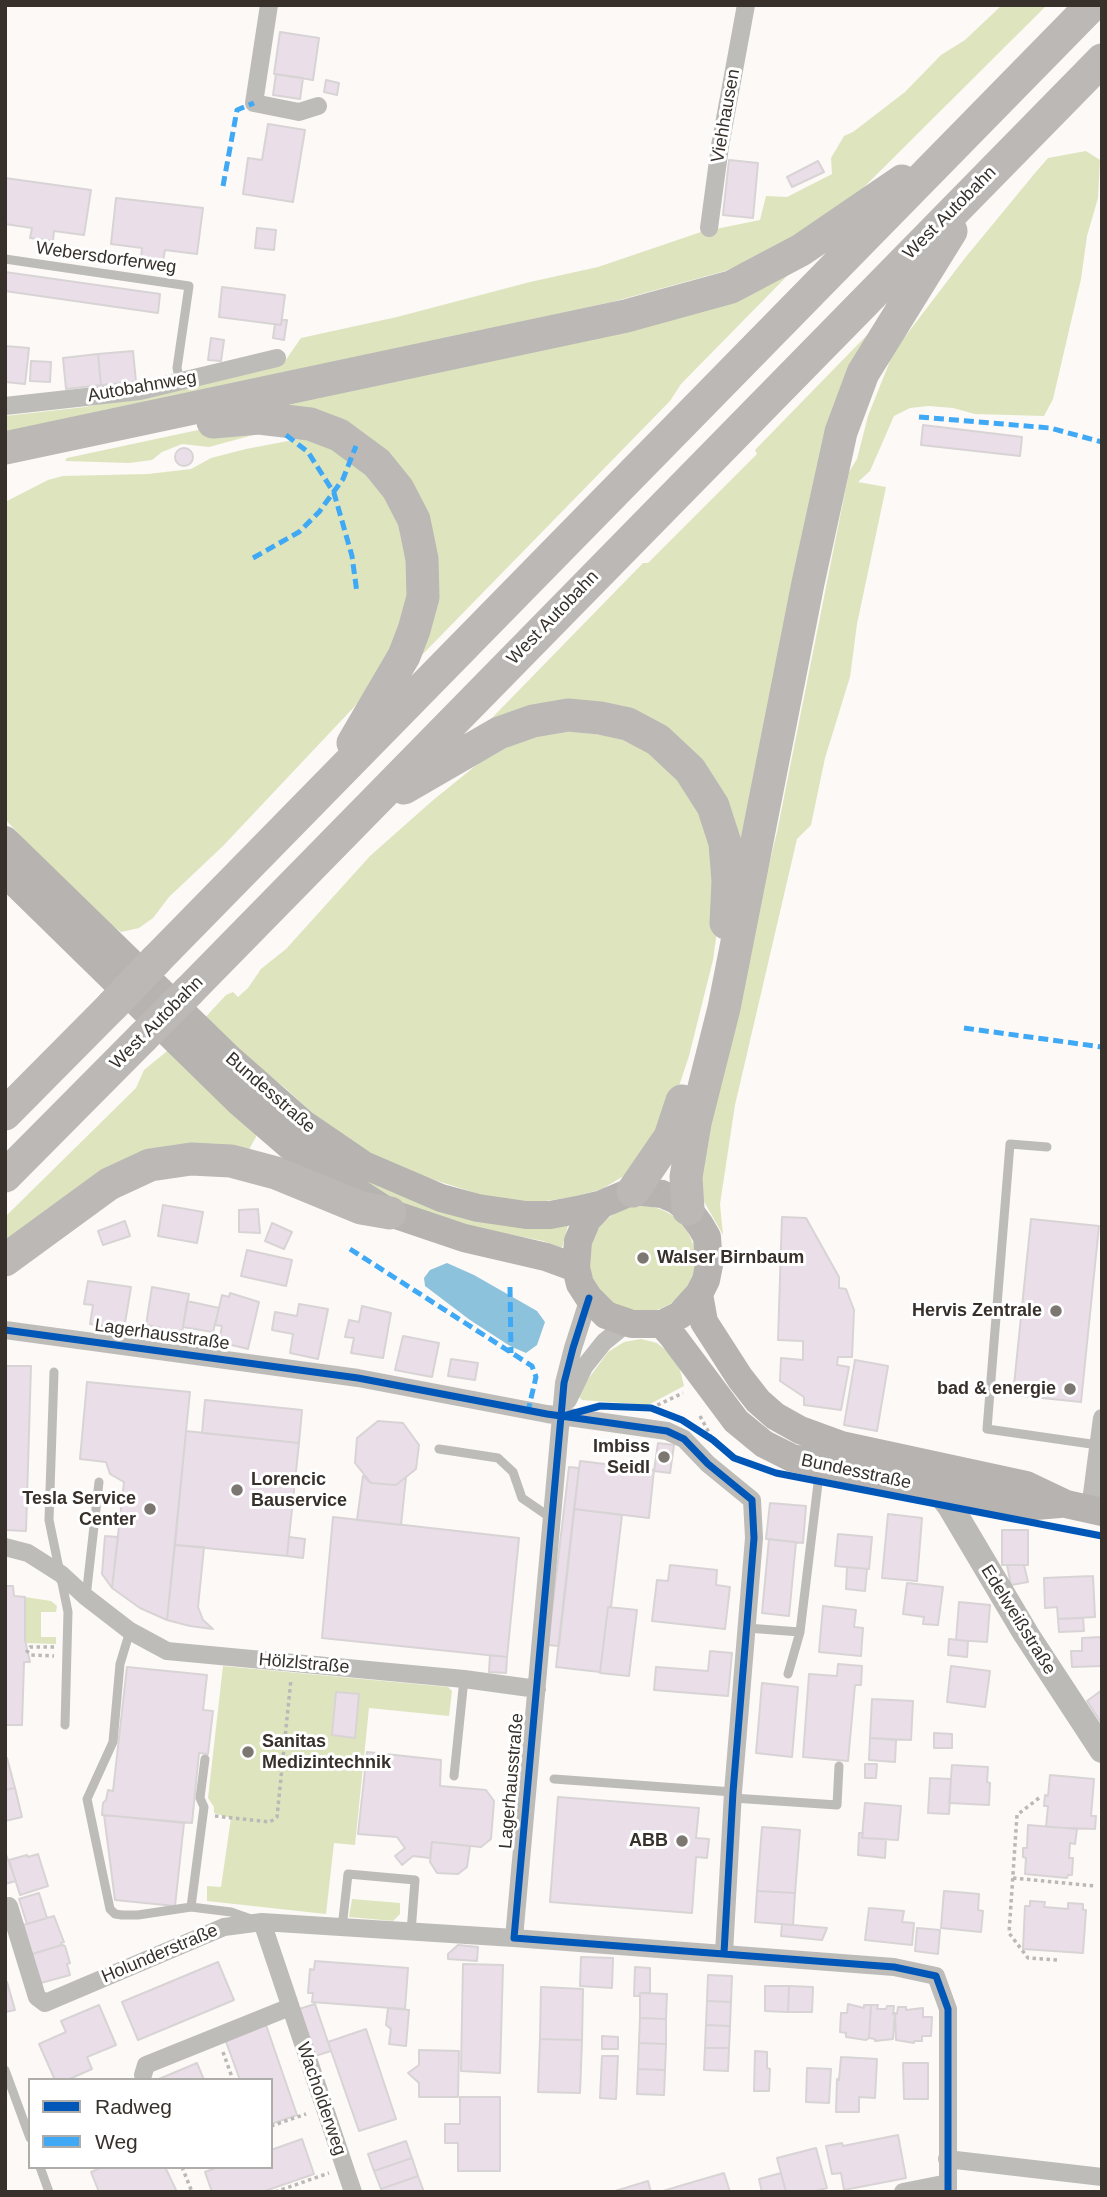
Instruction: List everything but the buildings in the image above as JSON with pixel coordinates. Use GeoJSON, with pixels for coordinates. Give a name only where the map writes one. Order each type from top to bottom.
{"type":"FeatureCollection","features":[{"type":"Feature","properties":{"kind":"highway"},"geometry":{"type":"LineString","coordinates":[[5,1114],[1091,5]]}},
{"type":"Feature","properties":{"kind":"highway","name":"West Autobahn"},"geometry":{"type":"LineString","coordinates":[[5,1176],[1102,60]]}},
{"type":"Feature","properties":{"kind":"highway"},"geometry":{"type":"LineString","coordinates":[[5,448],[626,316],[731,287],[801,250],[951,149]]}},
{"type":"Feature","properties":{"kind":"highway"},"geometry":{"type":"LineString","coordinates":[[688,1209],[686,1177],[692,1134],[724,1008],[808,583],[841,432],[849,406],[870,361],[982,181]]}},
{"type":"Feature","properties":{"kind":"highway"},"geometry":{"type":"LineString","coordinates":[[5,468],[160,432],[214,422],[258,418],[319,427],[339,435],[377,463],[398,489],[414,520],[422,559],[423,597],[404,656],[334,779]]}},
{"type":"Feature","properties":{"kind":"highway"},"geometry":{"type":"LineString","coordinates":[[366,811],[499,733],[533,720],[568,715],[628,724],[658,740],[690,770],[713,806],[725,843],[728,881],[726,922],[700,1039],[674,1126],[664,1147],[634,1191]]}},
{"type":"Feature","properties":{"kind":"highway"},"geometry":{"type":"LineString","coordinates":[[5,1260],[109,1184],[150,1165],[191,1159],[231,1161],[276,1173],[361,1208],[390,1213]]}},
{"type":"Feature","properties":{"kind":"main road","name":"Bundesstraße"},"geometry":{"type":"LineString","coordinates":[[5,840],[229,1058],[304,1124],[364,1165],[441,1198],[478,1208],[538,1215],[602,1204],[634,1191]]}},
{"type":"Feature","properties":{"kind":"main road","name":"Bundesstraße"},"geometry":{"type":"LineString","coordinates":[[5,873],[240,1103],[299,1154],[390,1213],[464,1238],[546,1257],[576,1268]]}},
{"type":"Feature","properties":{"kind":"main road"},"geometry":{"type":"LineString","coordinates":[[602,1204],[587,1220],[578,1241],[576,1268],[580,1284],[589,1298],[606,1315],[632,1324],[662,1324],[680,1315],[699,1294],[709,1265],[707,1237],[688,1209],[662,1194],[634,1191]]}},
{"type":"Feature","properties":{"kind":"main road","name":"Bundesstraße"},"geometry":{"type":"LineString","coordinates":[[699,1294],[704,1321],[740,1378],[758,1401],[775,1416],[800,1430],[841,1445],[1026,1485],[1086,1508]]}},
{"type":"Feature","properties":{"kind":"main road","name":"Bundesstraße"},"geometry":{"type":"LineString","coordinates":[[662,1324],[744,1429],[776,1451],[792,1458],[820,1466],[1035,1506],[1086,1508]]}},
{"type":"Feature","properties":{"kind":"street"},"geometry":{"type":"LineString","coordinates":[[269,5],[254,103],[299,112],[318,106]]}},
{"type":"Feature","properties":{"kind":"street","name":"Viehhausen"},"geometry":{"type":"LineString","coordinates":[[709,228],[720,146],[747,5]]}},
{"type":"Feature","properties":{"kind":"street","name":"Autobahnweg"},"geometry":{"type":"LineString","coordinates":[[5,406],[140,391],[277,358]]}},
{"type":"Feature","properties":{"kind":"street","name":"Lagerhausstraße"},"geometry":{"type":"LineString","coordinates":[[514,1938],[564,1383],[589,1298]]}},
{"type":"Feature","properties":{"kind":"street","name":"Lagerhausstraße"},"geometry":{"type":"LineString","coordinates":[[562,1417],[584,1367],[604,1342],[620,1329],[632,1324]]}},
{"type":"Feature","properties":{"kind":"street","name":"Lagerhausstraße"},"geometry":{"type":"LineString","coordinates":[[5,1330],[358,1378],[562,1417],[667,1431],[684,1439],[708,1464],[751,1500],[754,1538],[733,1795],[724,1953]]}},
{"type":"Feature","properties":{"kind":"street"},"geometry":{"type":"LineString","coordinates":[[1086,1508],[1102,1418]]}},
{"type":"Feature","properties":{"kind":"street","name":"Edelweißstraße"},"geometry":{"type":"LineString","coordinates":[[937,1489],[1102,1750]]}},
{"type":"Feature","properties":{"kind":"street","name":"Hölzlstraße"},"geometry":{"type":"LineString","coordinates":[[5,1547],[28,1553],[61,1574],[130,1631],[167,1651],[464,1679],[537,1689]]}},
{"type":"Feature","properties":{"kind":"street","name":"Holunderstraße"},"geometry":{"type":"LineString","coordinates":[[5,1908],[9,1906],[37,1997],[45,2003],[224,1927],[262,1922],[514,1938]]}},
{"type":"Feature","properties":{"kind":"street","name":"Wacholderweg"},"geometry":{"type":"LineString","coordinates":[[262,1922],[353,2192]]}},
{"type":"Feature","properties":{"kind":"street"},"geometry":{"type":"LineString","coordinates":[[514,1938],[894,1967],[936,1976],[948,2009],[948,2187],[903,2192]]}},
{"type":"Feature","properties":{"kind":"street"},"geometry":{"type":"LineString","coordinates":[[143,2075],[146,2066],[216,2035],[290,2007]]}},
{"type":"Feature","properties":{"kind":"street"},"geometry":{"type":"LineString","coordinates":[[947,2159],[1102,2177]]}},
{"type":"Feature","properties":{"kind":"lane","name":"Webersdorferweg"},"geometry":{"type":"LineString","coordinates":[[5,259],[189,286],[177,368],[180,382]]}},
{"type":"Feature","properties":{"kind":"lane"},"geometry":{"type":"LineString","coordinates":[[1047,1147],[1010,1144],[987,1429],[1098,1445]]}},
{"type":"Feature","properties":{"kind":"lane"},"geometry":{"type":"LineString","coordinates":[[54,1372],[49,1520],[68,1612],[65,1725]]}},
{"type":"Feature","properties":{"kind":"lane"},"geometry":{"type":"LineString","coordinates":[[439,1449],[498,1458],[513,1472],[522,1498],[552,1519]]}},
{"type":"Feature","properties":{"kind":"lane"},"geometry":{"type":"LineString","coordinates":[[788,1674],[800,1632],[820,1466]]}},
{"type":"Feature","properties":{"kind":"lane"},"geometry":{"type":"LineString","coordinates":[[86,1597],[99,1482]]}},
{"type":"Feature","properties":{"kind":"lane"},"geometry":{"type":"LineString","coordinates":[[747,1628],[800,1632]]}},
{"type":"Feature","properties":{"kind":"lane"},"geometry":{"type":"LineString","coordinates":[[130,1631],[120,1664],[113,1742],[87,1798],[110,1909],[122,1916],[138,1916],[191,1907],[231,1912],[262,1922]]}},
{"type":"Feature","properties":{"kind":"lane"},"geometry":{"type":"LineString","coordinates":[[454,1776],[464,1679]]}},
{"type":"Feature","properties":{"kind":"lane"},"geometry":{"type":"LineString","coordinates":[[191,1907],[204,1807],[200,1798],[205,1759]]}},
{"type":"Feature","properties":{"kind":"lane"},"geometry":{"type":"LineString","coordinates":[[554,1779],[837,1805],[839,1766]]}},
{"type":"Feature","properties":{"kind":"lane"},"geometry":{"type":"LineString","coordinates":[[341,1928],[348,1874],[415,1880],[411,1932]]}},
{"type":"Feature","properties":{"kind":"lane"},"geometry":{"type":"LineString","coordinates":[[5,2070],[28,2133]]}},
{"type":"Feature","properties":{"kind":"lane"},"geometry":{"type":"LineString","coordinates":[[41,2169],[49,2192]]}},
{"type":"Feature","properties":{"kind":"path"},"geometry":{"type":"LineString","coordinates":[[650,1408],[682,1392],[690,1403]]}},
{"type":"Feature","properties":{"kind":"path"},"geometry":{"type":"LineString","coordinates":[[699,1414],[713,1440]]}},
{"type":"Feature","properties":{"kind":"path"},"geometry":{"type":"LineString","coordinates":[[35,1647],[30,1647],[27,1651],[31,1655],[57,1656]]}},
{"type":"Feature","properties":{"kind":"path"},"geometry":{"type":"LineString","coordinates":[[202,1815],[270,1822],[277,1817],[292,1678],[279,1676]]}},
{"type":"Feature","properties":{"kind":"path"},"geometry":{"type":"LineString","coordinates":[[1039,1798],[1017,1815],[1009,1933],[1028,1958],[1058,1960]]}},
{"type":"Feature","properties":{"kind":"path"},"geometry":{"type":"LineString","coordinates":[[1013,1878],[1095,1886]]}},
{"type":"Feature","properties":{"kind":"path"},"geometry":{"type":"LineString","coordinates":[[216,2035],[232,2078]]}},
{"type":"Feature","properties":{"kind":"path"},"geometry":{"type":"LineString","coordinates":[[273,2125],[325,2107]]}},
{"type":"Feature","properties":{"kind":"path"},"geometry":{"type":"LineString","coordinates":[[275,2192],[345,2168]]}},
{"type":"Feature","properties":{"kind":"path"},"geometry":{"type":"LineString","coordinates":[[182,2169],[192,2192]]}},
{"type":"Feature","properties":{"kind":"green space"},"geometry":{"type":"Polygon","coordinates":[[[1002,5],[1047,5],[848,203],[789,243],[725,271],[612,302],[5,434],[5,416],[85,407],[200,385],[283,364],[301,338],[598,267],[701,232],[760,220],[766,196],[787,197],[832,174],[831,158],[844,136],[905,92],[941,55],[965,40],[1002,5]]]}},
{"type":"Feature","properties":{"kind":"green space"},"geometry":{"type":"Polygon","coordinates":[[[1086,151],[1100,160],[1098,198],[1087,236],[1081,279],[1053,399],[1044,416],[975,414],[953,408],[929,406],[910,408],[894,416],[870,471],[858,482],[886,487],[857,624],[850,677],[825,758],[811,825],[797,839],[735,1105],[720,1204],[723,1235],[702,1198],[698,1152],[777,832],[849,472],[857,459],[868,416],[894,351],[965,258],[1048,158],[1086,151]]]}},
{"type":"Feature","properties":{"kind":"green space"},"geometry":{"type":"Polygon","coordinates":[[[791,272],[681,384],[670,401],[420,657],[407,485],[267,409],[791,272]]]}},
{"type":"Feature","properties":{"kind":"green space"},"geometry":{"type":"Polygon","coordinates":[[[868,334],[743,859],[682,744],[488,722],[643,563],[648,563],[757,454],[755,450],[868,334]]]}},
{"type":"Feature","properties":{"kind":"green space"},"geometry":{"type":"Polygon","coordinates":[[[279,428],[209,447],[182,444],[162,452],[152,460],[129,463],[65,461],[67,458],[198,430],[279,428]]]}},
{"type":"Feature","properties":{"kind":"green space"},"geometry":{"type":"Polygon","coordinates":[[[314,436],[357,458],[400,513],[411,599],[387,663],[355,706],[223,846],[169,897],[153,918],[139,928],[121,932],[86,907],[5,819],[5,502],[48,480],[63,476],[148,474],[191,469],[211,458],[314,436]]]}},
{"type":"Feature","properties":{"kind":"green space"},"geometry":{"type":"Polygon","coordinates":[[[544,727],[630,734],[678,772],[710,826],[718,924],[713,960],[689,1056],[674,1101],[627,1174],[602,1189],[573,1197],[532,1203],[488,1197],[419,1175],[374,1155],[326,1125],[284,1087],[201,1022],[226,995],[233,992],[238,997],[248,988],[261,969],[286,949],[370,856],[432,801],[479,763],[544,727]]]}},
{"type":"Feature","properties":{"kind":"green space"},"geometry":{"type":"Polygon","coordinates":[[[172,1047],[255,1125],[256,1137],[247,1153],[219,1150],[5,1249],[5,1217],[136,1088],[144,1070],[172,1047]]]}},
{"type":"Feature","properties":{"kind":"green space"},"geometry":{"type":"Polygon","coordinates":[[[353,1173],[422,1204],[568,1225],[562,1248],[543,1241],[477,1228],[388,1199],[353,1173]]]}},
{"type":"Feature","properties":{"kind":"green space"},"geometry":{"type":"Polygon","coordinates":[[[642,1206],[662,1210],[679,1222],[691,1239],[695,1259],[691,1279],[679,1296],[662,1308],[642,1312],[622,1308],[605,1296],[593,1279],[589,1259],[593,1239],[605,1222],[622,1210],[642,1206]]]}},
{"type":"Feature","properties":{"kind":"green space"},"geometry":{"type":"Polygon","coordinates":[[[641,1339],[657,1343],[673,1356],[684,1386],[648,1405],[582,1400],[579,1397],[580,1390],[608,1352],[624,1342],[641,1339]]]}},
{"type":"Feature","properties":{"kind":"green space"},"geometry":{"type":"Polygon","coordinates":[[[25,1597],[51,1601],[57,1606],[56,1612],[41,1612],[41,1637],[56,1637],[56,1644],[25,1643],[25,1597]]]}},
{"type":"Feature","properties":{"kind":"green space"},"geometry":{"type":"Polygon","coordinates":[[[223,1666],[448,1687],[452,1691],[449,1716],[369,1708],[355,1845],[334,1843],[326,1914],[207,1901],[207,1886],[221,1887],[231,1818],[214,1813],[214,1807],[208,1798],[223,1666]]]}},
{"type":"Feature","properties":{"kind":"green space"},"geometry":{"type":"Polygon","coordinates":[[[352,1899],[400,1903],[400,1914],[393,1921],[349,1917],[352,1899]]]}},
{"type":"Feature","properties":{"kind":"water"},"geometry":{"type":"Polygon","coordinates":[[[447,1263],[474,1275],[537,1311],[545,1322],[537,1345],[526,1353],[510,1346],[425,1286],[424,1278],[430,1270],[447,1263]]]}},
{"type":"Feature","properties":{"kind":"marked path"},"geometry":{"type":"LineString","coordinates":[[223,186],[237,110],[254,103]]}},
{"type":"Feature","properties":{"kind":"marked path"},"geometry":{"type":"LineString","coordinates":[[919,417],[1050,428],[1102,442]]}},
{"type":"Feature","properties":{"kind":"marked path"},"geometry":{"type":"LineString","coordinates":[[286,435],[308,452],[334,493],[352,556],[357,593]]}},
{"type":"Feature","properties":{"kind":"marked path"},"geometry":{"type":"LineString","coordinates":[[253,558],[299,532],[319,512],[343,479],[356,446]]}},
{"type":"Feature","properties":{"kind":"marked path"},"geometry":{"type":"LineString","coordinates":[[964,1028],[1102,1047]]}},
{"type":"Feature","properties":{"kind":"marked path"},"geometry":{"type":"LineString","coordinates":[[350,1249],[532,1366],[536,1377],[528,1411]]}},
{"type":"Feature","properties":{"kind":"marked path"},"geometry":{"type":"LineString","coordinates":[[510,1287],[511,1353]]}},
{"type":"Feature","properties":{"kind":"cycle path"},"geometry":{"type":"LineString","coordinates":[[589,1298],[564,1383],[514,1938],[894,1967],[936,1976],[948,2009],[948,2192]]}},
{"type":"Feature","properties":{"kind":"cycle path"},"geometry":{"type":"LineString","coordinates":[[5,1330],[358,1378],[547,1414],[667,1431],[684,1439],[708,1464],[752,1500],[754,1538],[733,1792],[724,1953]]}},
{"type":"Feature","properties":{"kind":"cycle path"},"geometry":{"type":"LineString","coordinates":[[567,1415],[600,1406],[651,1408],[682,1420],[713,1440],[734,1458],[776,1473],[1102,1536]]}},
{"type":"Feature","properties":{"kind":"place","name":"Walser Birnbaum"},"geometry":{"type":"Point","coordinates":[643,1258]}},
{"type":"Feature","properties":{"kind":"place","name":"Hervis Zentrale"},"geometry":{"type":"Point","coordinates":[1056,1311]}},
{"type":"Feature","properties":{"kind":"place","name":"bad & energie"},"geometry":{"type":"Point","coordinates":[1070,1389]}},
{"type":"Feature","properties":{"kind":"place","name":"Imbiss Seidl"},"geometry":{"type":"Point","coordinates":[664,1457]}},
{"type":"Feature","properties":{"kind":"place","name":"Lorencic Bauservice"},"geometry":{"type":"Point","coordinates":[237,1490]}},
{"type":"Feature","properties":{"kind":"place","name":"Tesla Service Center"},"geometry":{"type":"Point","coordinates":[150,1509]}},
{"type":"Feature","properties":{"kind":"place","name":"Sanitas Medizintechnik"},"geometry":{"type":"Point","coordinates":[248,1752]}},
{"type":"Feature","properties":{"kind":"place","name":"ABB"},"geometry":{"type":"Point","coordinates":[682,1841]}}]}
